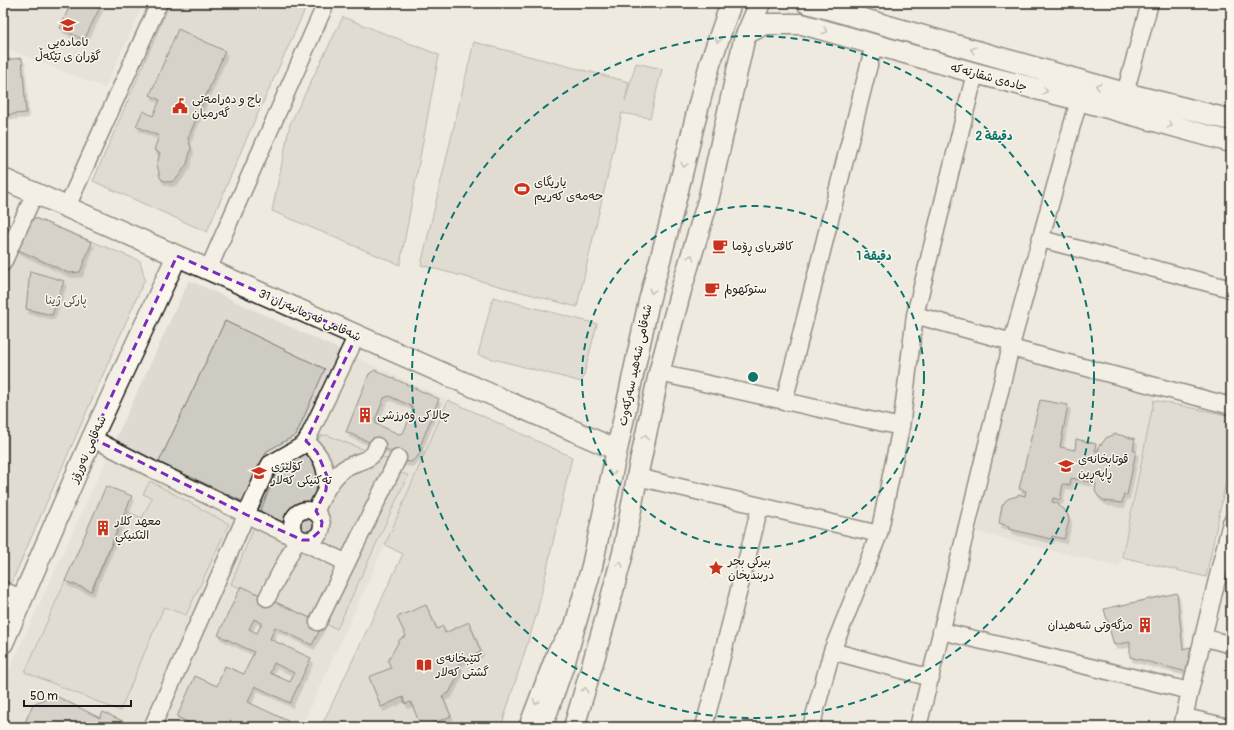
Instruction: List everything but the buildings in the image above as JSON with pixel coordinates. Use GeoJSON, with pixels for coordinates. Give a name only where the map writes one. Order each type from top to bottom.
{"type":"FeatureCollection","features":[{"type":"Feature","properties":{"kind":"main road","name":"شەقامی شەهید سەرکەوت"},"geometry":{"type":"LineString","coordinates":[[542,727],[579,618],[597,544],[649,301],[710,64],[731,3]]}},
{"type":"Feature","properties":{"kind":"main road","name":"شەقامی شەهید سەرکەوت"},"geometry":{"type":"LineString","coordinates":[[574,727],[623,553],[636,477],[659,373],[681,290],[708,201],[744,40],[760,3]]}},
{"type":"Feature","properties":{"kind":"main road","name":"جادەی شقارتەکە"},"geometry":{"type":"LineString","coordinates":[[807,3],[1125,93],[1231,120]]}},
{"type":"Feature","properties":{"kind":"main road"},"geometry":{"type":"LineString","coordinates":[[802,24],[807,3]]}},
{"type":"Feature","properties":{"kind":"main road","name":"جادەی شقارتەکە"},"geometry":{"type":"LineString","coordinates":[[747,33],[766,24],[802,24],[874,46],[1231,142]]}},
{"type":"Feature","properties":{"kind":"main road","name":"شەقامی فەرمانبەران 31"},"geometry":{"type":"LineString","coordinates":[[3,179],[617,450]]}},
{"type":"Feature","properties":{"kind":"main road","name":"شەقامی نەورۆز"},"geometry":{"type":"LineString","coordinates":[[3,643],[92,438],[177,256]]}},
{"type":"Feature","properties":{"kind":"street"},"geometry":{"type":"LineString","coordinates":[[67,207],[159,3]]}},
{"type":"Feature","properties":{"kind":"street"},"geometry":{"type":"LineString","coordinates":[[208,270],[326,3]]}},
{"type":"Feature","properties":{"kind":"street"},"geometry":{"type":"LineString","coordinates":[[1125,93],[1150,3]]}},
{"type":"Feature","properties":{"kind":"street"},"geometry":{"type":"LineString","coordinates":[[784,402],[874,46]]}},
{"type":"Feature","properties":{"kind":"street"},"geometry":{"type":"LineString","coordinates":[[811,727],[832,652],[879,534],[900,427],[915,315],[975,73]]}},
{"type":"Feature","properties":{"kind":"street"},"geometry":{"type":"LineString","coordinates":[[918,727],[1012,345],[1079,100]]}},
{"type":"Feature","properties":{"kind":"street"},"geometry":{"type":"LineString","coordinates":[[3,263],[35,193]]}},
{"type":"Feature","properties":{"kind":"street"},"geometry":{"type":"LineString","coordinates":[[1041,239],[1231,289]]}},
{"type":"Feature","properties":{"kind":"street"},"geometry":{"type":"LineString","coordinates":[[915,315],[1012,345],[1231,406]]}},
{"type":"Feature","properties":{"kind":"street"},"geometry":{"type":"LineString","coordinates":[[157,727],[153,726],[270,464],[305,444],[357,335]]}},
{"type":"Feature","properties":{"kind":"street"},"geometry":{"type":"LineString","coordinates":[[659,373],[900,427]]}},
{"type":"Feature","properties":{"kind":"street"},"geometry":{"type":"LineString","coordinates":[[92,438],[152,469],[298,538],[347,563]]}},
{"type":"Feature","properties":{"kind":"street"},"geometry":{"type":"LineString","coordinates":[[306,441],[317,452],[325,465],[327,476],[326,490]]}},
{"type":"Feature","properties":{"kind":"street"},"geometry":{"type":"LineString","coordinates":[[315,512],[326,490],[340,471],[350,464],[373,455],[378,446]]}},
{"type":"Feature","properties":{"kind":"street"},"geometry":{"type":"LineString","coordinates":[[318,622],[398,458]]}},
{"type":"Feature","properties":{"kind":"street"},"geometry":{"type":"LineString","coordinates":[[636,477],[879,534]]}},
{"type":"Feature","properties":{"kind":"street"},"geometry":{"type":"LineString","coordinates":[[704,727],[760,507]]}},
{"type":"Feature","properties":{"kind":"street"},"geometry":{"type":"LineString","coordinates":[[306,510],[315,512],[322,522],[320,534],[314,539],[306,541],[298,538],[291,526],[294,516],[297,513],[306,510]]}},
{"type":"Feature","properties":{"kind":"street"},"geometry":{"type":"LineString","coordinates":[[1228,727],[1184,722],[1190,691],[1231,522]]}},
{"type":"Feature","properties":{"kind":"street"},"geometry":{"type":"LineString","coordinates":[[267,598],[298,538]]}},
{"type":"Feature","properties":{"kind":"street"},"geometry":{"type":"LineString","coordinates":[[3,590],[23,599]]}},
{"type":"Feature","properties":{"kind":"street"},"geometry":{"type":"LineString","coordinates":[[527,727],[556,651],[579,618]]}},
{"type":"Feature","properties":{"kind":"street"},"geometry":{"type":"LineString","coordinates":[[942,631],[1190,691]]}},
{"type":"Feature","properties":{"kind":"street"},"geometry":{"type":"LineString","coordinates":[[1203,637],[1231,644]]}},
{"type":"Feature","properties":{"kind":"street"},"geometry":{"type":"LineString","coordinates":[[832,652],[931,678]]}},
{"type":"Feature","properties":{"kind":"highlighted area"},"geometry":{"type":"Polygon","coordinates":[[[177,256],[357,335],[306,441],[317,452],[327,476],[326,490],[316,511],[322,522],[321,530],[310,540],[302,540],[247,515],[92,438],[177,256]]]}},
{"type":"Feature","properties":{"kind":"shaded area","name":"ئامادەیی گۆران ی تێکەڵ"},"geometry":{"type":"Polygon","coordinates":[[[3,3],[144,3],[105,88],[3,47],[3,3]]]}},
{"type":"Feature","properties":{"kind":"shaded area","name":"کۆلێژی تەکنیکی کەلار"},"geometry":{"type":"Polygon","coordinates":[[[189,280],[448,400],[385,545],[301,727],[3,727],[3,683],[189,280]]]}},
{"type":"Feature","properties":{"kind":"shaded area","name":"قوتابخانەی ڕاپەڕین"},"geometry":{"type":"Polygon","coordinates":[[[1016,354],[1156,390],[1120,567],[977,532],[1016,354]]]}},
{"type":"Feature","properties":{"kind":"green space"},"geometry":{"type":"Polygon","coordinates":[[[170,3],[308,3],[245,142],[207,232],[93,181],[170,3]]]}},
{"type":"Feature","properties":{"kind":"green space"},"geometry":{"type":"Polygon","coordinates":[[[343,17],[439,55],[400,265],[272,211],[290,124],[343,17]]]}},
{"type":"Feature","properties":{"kind":"green space","name":"یاریگای ‌حەمەی کەریم"},"geometry":{"type":"Polygon","coordinates":[[[474,42],[629,82],[625,101],[636,63],[662,69],[650,118],[622,113],[577,307],[421,265],[474,42]]]}},
{"type":"Feature","properties":{"kind":"green space","name":"پارکی ژینا"},"geometry":{"type":"Polygon","coordinates":[[[30,216],[140,261],[145,279],[10,586],[3,583],[3,278],[30,216]]]}},
{"type":"Feature","properties":{"kind":"green space"},"geometry":{"type":"Polygon","coordinates":[[[493,297],[597,324],[582,382],[478,355],[493,297]]]}},
{"type":"Feature","properties":{"kind":"green space"},"geometry":{"type":"Polygon","coordinates":[[[225,321],[325,369],[296,435],[267,451],[242,501],[159,462],[225,321]]]}},
{"type":"Feature","properties":{"kind":"green space"},"geometry":{"type":"Polygon","coordinates":[[[448,400],[572,457],[537,613],[501,727],[321,727],[403,554],[385,545],[448,400]]]}},
{"type":"Feature","properties":{"kind":"green space"},"geometry":{"type":"Polygon","coordinates":[[[1154,400],[1231,416],[1231,458],[1206,577],[1122,557],[1154,400]]]}},
{"type":"Feature","properties":{"kind":"green space"},"geometry":{"type":"Polygon","coordinates":[[[327,435],[389,460],[385,469],[408,475],[337,629],[231,584],[277,470],[314,449],[320,436],[327,435]]]}},
{"type":"Feature","properties":{"kind":"green space"},"geometry":{"type":"Polygon","coordinates":[[[150,481],[229,524],[186,615],[164,607],[120,711],[25,672],[65,581],[92,591],[126,511],[142,518],[152,498],[143,494],[150,481]]]}},
{"type":"Feature","properties":{"kind":"place","name":"ئامادەیی گۆران ی تێکەڵ"},"geometry":{"type":"Point","coordinates":[68,25]}},
{"type":"Feature","properties":{"kind":"place","name":"باج و دەرامەتی گەرمیان"},"geometry":{"type":"Point","coordinates":[180,106]}},
{"type":"Feature","properties":{"kind":"place","name":"یاریگای ‌حەمەی کەریم"},"geometry":{"type":"Point","coordinates":[522,189]}},
{"type":"Feature","properties":{"kind":"place","name":"کافتریای ڕۆما"},"geometry":{"type":"Point","coordinates":[720,246]}},
{"type":"Feature","properties":{"kind":"place","name":"ستوكهولم"},"geometry":{"type":"Point","coordinates":[712,289]}},
{"type":"Feature","properties":{"kind":"place","name":"چالاکی وەرزشی"},"geometry":{"type":"Point","coordinates":[365,415]}},
{"type":"Feature","properties":{"kind":"place","name":"قوتابخانەی ڕاپەڕین"},"geometry":{"type":"Point","coordinates":[1066,466]}},
{"type":"Feature","properties":{"kind":"place","name":"کۆلێژی تەکنیکی کەلار"},"geometry":{"type":"Point","coordinates":[259,473]}},
{"type":"Feature","properties":{"kind":"place","name":"معهد كلار التكنيكي"},"geometry":{"type":"Point","coordinates":[103,528]}},
{"type":"Feature","properties":{"kind":"place","name":"بيركى بحر دربنديخان"},"geometry":{"type":"Point","coordinates":[716,568]}},
{"type":"Feature","properties":{"kind":"place","name":"مزگەوتی شەهیدان"},"geometry":{"type":"Point","coordinates":[1145,625]}},
{"type":"Feature","properties":{"kind":"place","name":"کتێبخانەی گشتی کەلار"},"geometry":{"type":"Point","coordinates":[424,665]}}]}
